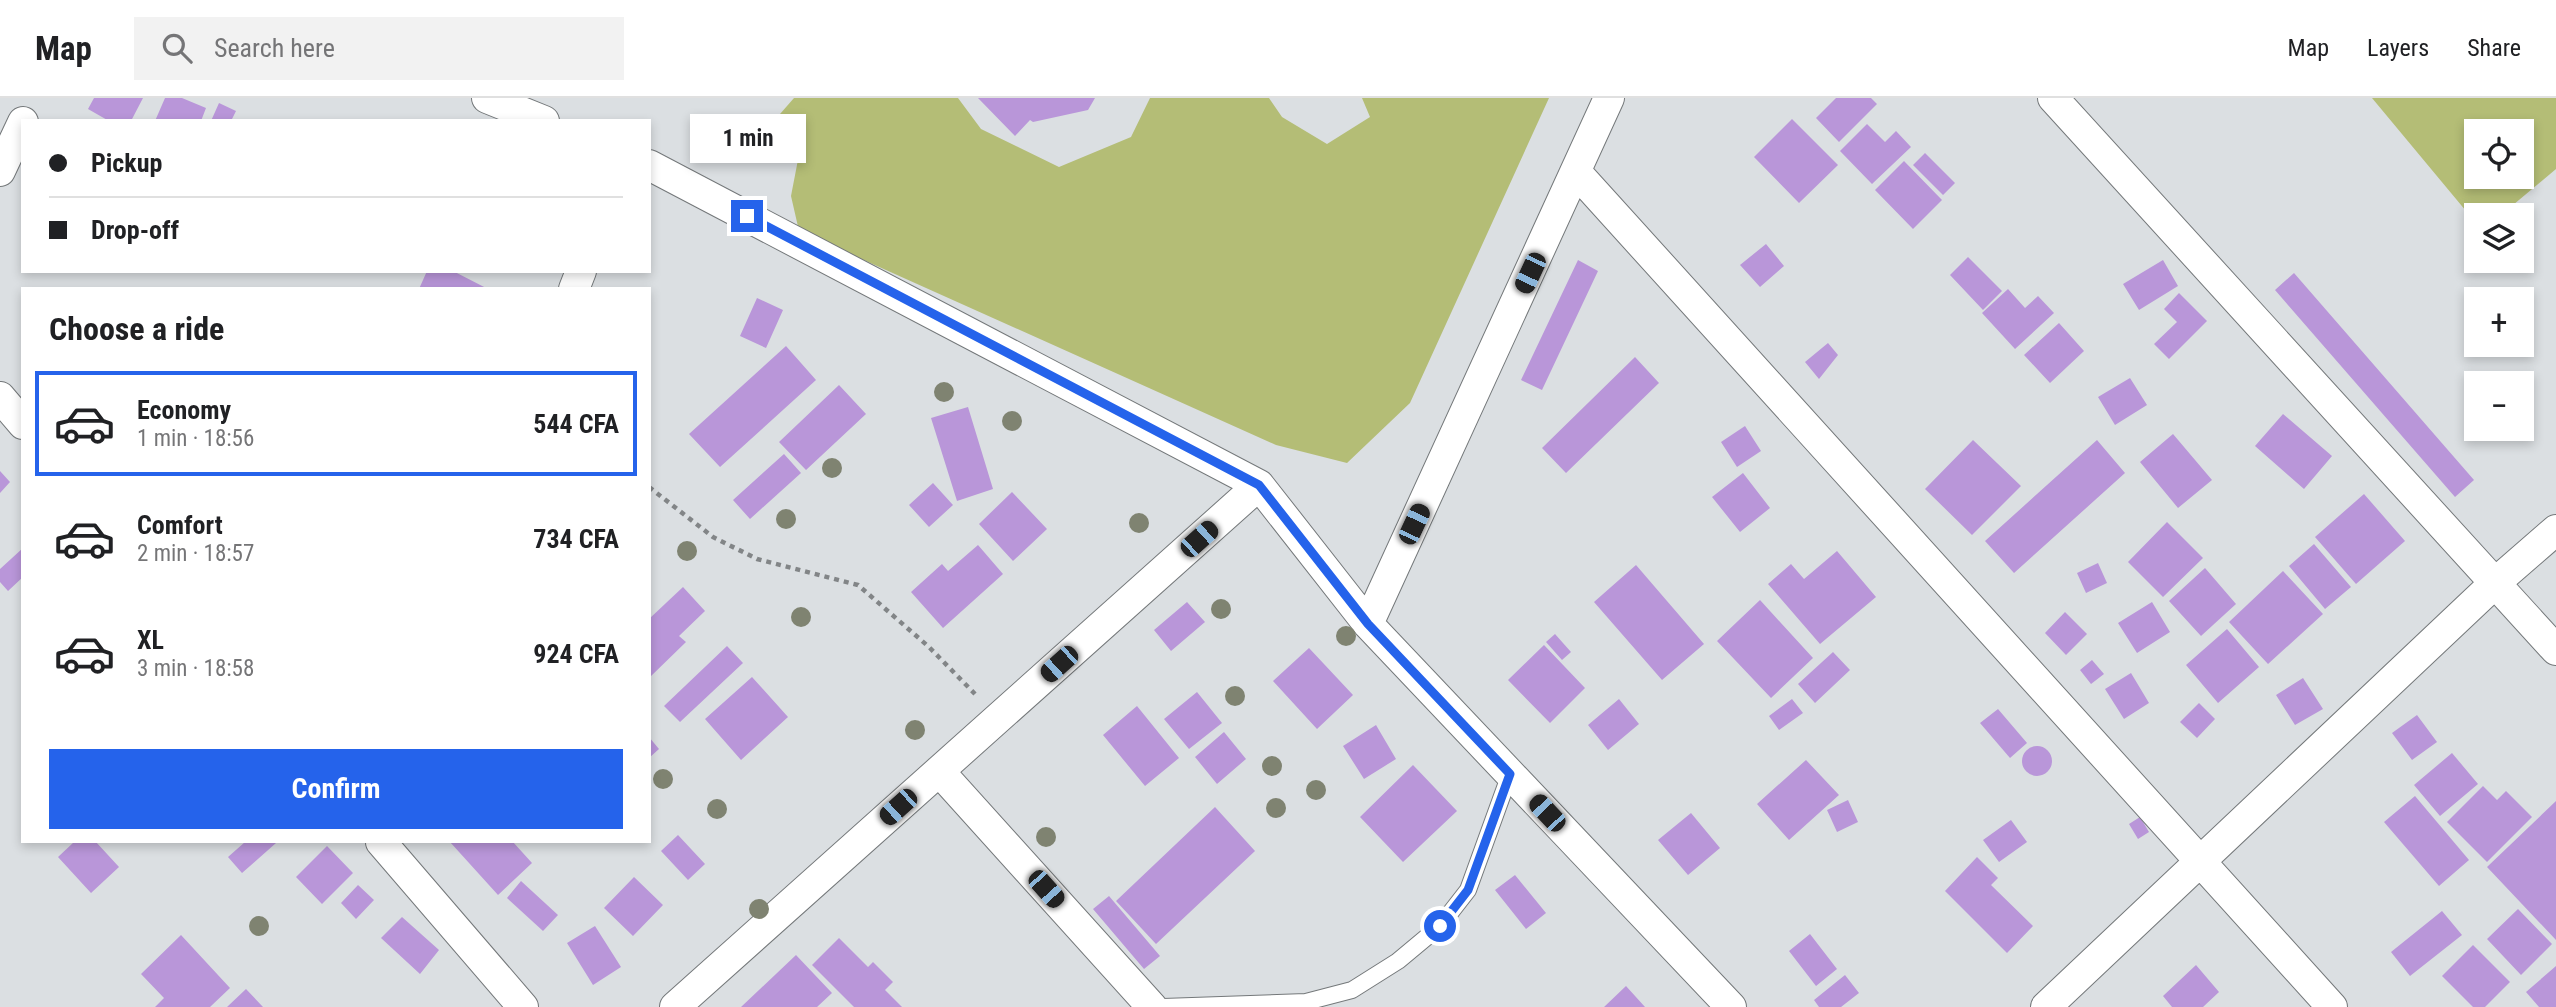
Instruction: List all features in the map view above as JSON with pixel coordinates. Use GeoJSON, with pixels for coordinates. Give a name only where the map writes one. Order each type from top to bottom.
{"type":"FeatureCollection","features":[{"type":"Feature","properties":{"kind":"street"},"geometry":{"type":"LineString","coordinates":[[22,119],[34,98]]}},
{"type":"Feature","properties":{"kind":"street"},"geometry":{"type":"LineString","coordinates":[[487,98],[539,119]]}},
{"type":"Feature","properties":{"kind":"street"},"geometry":{"type":"LineString","coordinates":[[1368,624],[1577,173],[1609,98]]}},
{"type":"Feature","properties":{"kind":"street"},"geometry":{"type":"LineString","coordinates":[[2053,98],[2556,650]]}},
{"type":"Feature","properties":{"kind":"street"},"geometry":{"type":"LineString","coordinates":[[0,171],[16,130]]}},
{"type":"Feature","properties":{"kind":"street"},"geometry":{"type":"LineString","coordinates":[[651,166],[1259,485],[1368,624],[1731,1007]]}},
{"type":"Feature","properties":{"kind":"street"},"geometry":{"type":"LineString","coordinates":[[1577,173],[2332,1007]]}},
{"type":"Feature","properties":{"kind":"street"},"geometry":{"type":"LineString","coordinates":[[0,397],[21,422]]}},
{"type":"Feature","properties":{"kind":"street"},"geometry":{"type":"LineString","coordinates":[[675,1007],[1259,485]]}},
{"type":"Feature","properties":{"kind":"street"},"geometry":{"type":"LineString","coordinates":[[2046,1007],[2496,583],[2556,530]]}},
{"type":"Feature","properties":{"kind":"street"},"geometry":{"type":"LineString","coordinates":[[939,771],[1152,1007]]}},
{"type":"Feature","properties":{"kind":"street"},"geometry":{"type":"LineString","coordinates":[[382,843],[523,1007]]}},
{"type":"Feature","properties":{"kind":"lane"},"geometry":{"type":"LineString","coordinates":[[1163,1007],[1306,1002],[1352,989],[1398,961],[1440,926],[1468,890],[1510,774]]}},
{"type":"Feature","properties":{"kind":"path"},"geometry":{"type":"LineString","coordinates":[[651,489],[713,537],[757,559],[858,585],[921,639],[999,718]]}},
{"type":"Feature","properties":{"kind":"green space"},"geometry":{"type":"Polygon","coordinates":[[[794,98],[958,98],[981,129],[1059,167],[1131,137],[1150,98],[1269,98],[1282,117],[1327,144],[1370,117],[1362,98],[1549,98],[1410,403],[1347,463],[1276,445],[799,231],[791,196],[801,144],[780,114],[794,98]]]}},
{"type":"Feature","properties":{"kind":"green space"},"geometry":{"type":"Polygon","coordinates":[[[2372,98],[2556,98],[2556,169],[2534,187],[2534,119],[2464,119],[2464,189],[2532,189],[2515,203],[2464,203],[2464,209],[2372,98]]]}},
{"type":"Feature","properties":{"kind":"building"},"geometry":{"type":"Polygon","coordinates":[[[94,98],[143,98],[132,119],[106,119],[88,109],[94,98]]]}},
{"type":"Feature","properties":{"kind":"building"},"geometry":{"type":"Polygon","coordinates":[[[165,98],[182,98],[206,108],[202,119],[156,119],[165,98]]]}},
{"type":"Feature","properties":{"kind":"building"},"geometry":{"type":"Polygon","coordinates":[[[978,98],[1095,98],[1088,110],[1033,122],[1030,120],[1015,136],[978,98]]]}},
{"type":"Feature","properties":{"kind":"building"},"geometry":{"type":"Polygon","coordinates":[[[1836,98],[1871,98],[1877,104],[1839,142],[1816,118],[1836,98]]]}},
{"type":"Feature","properties":{"kind":"building"},"geometry":{"type":"Polygon","coordinates":[[[219,103],[236,111],[232,119],[212,119],[219,103]]]}},
{"type":"Feature","properties":{"kind":"building"},"geometry":{"type":"Polygon","coordinates":[[[1792,119],[1838,165],[1799,203],[1754,157],[1792,119]]]}},
{"type":"Feature","properties":{"kind":"building"},"geometry":{"type":"Polygon","coordinates":[[[1867,124],[1885,142],[1896,131],[1911,147],[1872,184],[1840,151],[1867,124]]]}},
{"type":"Feature","properties":{"kind":"building"},"geometry":{"type":"Polygon","coordinates":[[[1925,153],[1955,183],[1943,195],[1913,165],[1925,153]]]}},
{"type":"Feature","properties":{"kind":"building"},"geometry":{"type":"Polygon","coordinates":[[[1904,161],[1942,200],[1913,229],[1875,190],[1904,161]]]}},
{"type":"Feature","properties":{"kind":"building"},"geometry":{"type":"Polygon","coordinates":[[[1766,244],[1784,266],[1760,287],[1740,265],[1766,244]]]}},
{"type":"Feature","properties":{"kind":"building"},"geometry":{"type":"Polygon","coordinates":[[[1968,257],[2002,291],[1983,310],[1950,275],[1968,257]]]}},
{"type":"Feature","properties":{"kind":"building"},"geometry":{"type":"Polygon","coordinates":[[[1578,260],[1598,271],[1542,390],[1521,380],[1578,260]]]}},
{"type":"Feature","properties":{"kind":"building"},"geometry":{"type":"Polygon","coordinates":[[[2163,260],[2178,286],[2139,310],[2123,284],[2163,260]]]}},
{"type":"Feature","properties":{"kind":"building"},"geometry":{"type":"Polygon","coordinates":[[[426,273],[457,273],[484,287],[420,287],[426,273]]]}},
{"type":"Feature","properties":{"kind":"building"},"geometry":{"type":"Polygon","coordinates":[[[2294,273],[2474,480],[2455,497],[2275,290],[2294,273]]]}},
{"type":"Feature","properties":{"kind":"building"},"geometry":{"type":"Polygon","coordinates":[[[2008,289],[2025,308],[2038,296],[2054,313],[2015,349],[1982,313],[2008,289]]]}},
{"type":"Feature","properties":{"kind":"building"},"geometry":{"type":"Polygon","coordinates":[[[2179,293],[2207,321],[2169,359],[2154,344],[2177,322],[2164,309],[2179,293]]]}},
{"type":"Feature","properties":{"kind":"building"},"geometry":{"type":"Polygon","coordinates":[[[757,298],[783,310],[766,348],[740,336],[757,298]]]}},
{"type":"Feature","properties":{"kind":"building"},"geometry":{"type":"Polygon","coordinates":[[[2059,323],[2084,351],[2050,383],[2024,355],[2059,323]]]}},
{"type":"Feature","properties":{"kind":"building"},"geometry":{"type":"Polygon","coordinates":[[[1828,343],[1838,355],[1819,379],[1805,362],[1828,343]]]}},
{"type":"Feature","properties":{"kind":"building"},"geometry":{"type":"Polygon","coordinates":[[[786,346],[816,380],[720,467],[689,434],[786,346]]]}},
{"type":"Feature","properties":{"kind":"building"},"geometry":{"type":"Polygon","coordinates":[[[1635,357],[1659,383],[1566,473],[1542,448],[1635,357]]]}},
{"type":"Feature","properties":{"kind":"building"},"geometry":{"type":"Polygon","coordinates":[[[2130,378],[2147,405],[2115,425],[2098,397],[2130,378]]]}},
{"type":"Feature","properties":{"kind":"building"},"geometry":{"type":"Polygon","coordinates":[[[839,385],[866,414],[806,470],[779,442],[839,385]]]}},
{"type":"Feature","properties":{"kind":"building"},"geometry":{"type":"Polygon","coordinates":[[[968,407],[993,489],[957,501],[931,418],[968,407]]]}},
{"type":"Feature","properties":{"kind":"building"},"geometry":{"type":"Polygon","coordinates":[[[2283,414],[2332,456],[2304,489],[2255,446],[2283,414]]]}},
{"type":"Feature","properties":{"kind":"building"},"geometry":{"type":"Polygon","coordinates":[[[1745,426],[1761,451],[1737,467],[1721,442],[1745,426]]]}},
{"type":"Feature","properties":{"kind":"building"},"geometry":{"type":"Polygon","coordinates":[[[2173,434],[2212,480],[2178,508],[2140,462],[2173,434]]]}},
{"type":"Feature","properties":{"kind":"building"},"geometry":{"type":"Polygon","coordinates":[[[1973,440],[2021,486],[1972,535],[1925,489],[1973,440]]]}},
{"type":"Feature","properties":{"kind":"building"},"geometry":{"type":"Polygon","coordinates":[[[2097,440],[2125,473],[2014,573],[1985,541],[2097,440]]]}},
{"type":"Feature","properties":{"kind":"building"},"geometry":{"type":"Polygon","coordinates":[[[784,454],[801,473],[750,519],[733,500],[784,454]]]}},
{"type":"Feature","properties":{"kind":"building"},"geometry":{"type":"Polygon","coordinates":[[[0,471],[10,482],[0,493],[0,471]]]}},
{"type":"Feature","properties":{"kind":"building"},"geometry":{"type":"Polygon","coordinates":[[[1743,473],[1770,508],[1740,532],[1712,497],[1743,473]]]}},
{"type":"Feature","properties":{"kind":"building"},"geometry":{"type":"Polygon","coordinates":[[[933,483],[953,505],[929,527],[909,505],[933,483]]]}},
{"type":"Feature","properties":{"kind":"building"},"geometry":{"type":"Polygon","coordinates":[[[1012,492],[1047,529],[1013,561],[979,524],[1012,492]]]}},
{"type":"Feature","properties":{"kind":"building"},"geometry":{"type":"Polygon","coordinates":[[[2364,494],[2405,541],[2356,584],[2315,537],[2364,494]]]}},
{"type":"Feature","properties":{"kind":"building"},"geometry":{"type":"Polygon","coordinates":[[[2167,522],[2203,558],[2163,597],[2128,562],[2167,522]]]}},
{"type":"Feature","properties":{"kind":"building"},"geometry":{"type":"Polygon","coordinates":[[[2314,544],[2351,587],[2325,609],[2289,566],[2314,544]]]}},
{"type":"Feature","properties":{"kind":"building"},"geometry":{"type":"Polygon","coordinates":[[[978,545],[1003,574],[943,628],[911,592],[942,564],[948,571],[978,545]]]}},
{"type":"Feature","properties":{"kind":"building"},"geometry":{"type":"Polygon","coordinates":[[[21,550],[21,579],[8,591],[0,582],[0,569],[21,550]]]}},
{"type":"Feature","properties":{"kind":"building"},"geometry":{"type":"Polygon","coordinates":[[[1837,551],[1876,597],[1820,644],[1768,584],[1791,564],[1804,579],[1837,551]]]}},
{"type":"Feature","properties":{"kind":"building"},"geometry":{"type":"Polygon","coordinates":[[[2098,563],[2107,583],[2086,593],[2077,573],[2098,563]]]}},
{"type":"Feature","properties":{"kind":"building"},"geometry":{"type":"Polygon","coordinates":[[[1636,565],[1704,644],[1662,680],[1594,602],[1636,565]]]}},
{"type":"Feature","properties":{"kind":"building"},"geometry":{"type":"Polygon","coordinates":[[[2205,568],[2236,604],[2201,636],[2169,601],[2205,568]]]}},
{"type":"Feature","properties":{"kind":"building"},"geometry":{"type":"Polygon","coordinates":[[[2283,571],[2323,614],[2268,664],[2229,622],[2283,571]]]}},
{"type":"Feature","properties":{"kind":"building"},"geometry":{"type":"Polygon","coordinates":[[[683,587],[705,611],[679,636],[686,642],[651,676],[651,617],[683,587]]]}},
{"type":"Feature","properties":{"kind":"building"},"geometry":{"type":"Polygon","coordinates":[[[1760,600],[1813,658],[1771,698],[1717,641],[1760,600]]]}},
{"type":"Feature","properties":{"kind":"building"},"geometry":{"type":"Polygon","coordinates":[[[1187,602],[1205,622],[1171,651],[1154,630],[1187,602]]]}},
{"type":"Feature","properties":{"kind":"building"},"geometry":{"type":"Polygon","coordinates":[[[2152,602],[2170,632],[2137,653],[2118,623],[2152,602]]]}},
{"type":"Feature","properties":{"kind":"building"},"geometry":{"type":"Polygon","coordinates":[[[2065,612],[2087,634],[2066,655],[2045,633],[2065,612]]]}},
{"type":"Feature","properties":{"kind":"building"},"geometry":{"type":"Polygon","coordinates":[[[2227,629],[2259,667],[2218,703],[2186,665],[2227,629]]]}},
{"type":"Feature","properties":{"kind":"building"},"geometry":{"type":"Polygon","coordinates":[[[1555,634],[1571,652],[1562,660],[1546,642],[1555,634]]]}},
{"type":"Feature","properties":{"kind":"building"},"geometry":{"type":"Polygon","coordinates":[[[1544,645],[1585,688],[1550,723],[1508,680],[1544,645]]]}},
{"type":"Feature","properties":{"kind":"building"},"geometry":{"type":"Polygon","coordinates":[[[727,646],[743,663],[680,722],[664,706],[727,646]]]}},
{"type":"Feature","properties":{"kind":"building"},"geometry":{"type":"Polygon","coordinates":[[[1309,648],[1353,695],[1317,729],[1273,681],[1309,648]]]}},
{"type":"Feature","properties":{"kind":"building"},"geometry":{"type":"Polygon","coordinates":[[[1833,652],[1850,670],[1815,703],[1798,684],[1833,652]]]}},
{"type":"Feature","properties":{"kind":"building"},"geometry":{"type":"Polygon","coordinates":[[[2092,660],[2104,674],[2091,684],[2080,670],[2092,660]]]}},
{"type":"Feature","properties":{"kind":"building"},"geometry":{"type":"Polygon","coordinates":[[[2131,673],[2149,703],[2124,719],[2105,689],[2131,673]]]}},
{"type":"Feature","properties":{"kind":"building"},"geometry":{"type":"Polygon","coordinates":[[[752,677],[788,717],[741,760],[705,719],[752,677]]]}},
{"type":"Feature","properties":{"kind":"building"},"geometry":{"type":"Polygon","coordinates":[[[2303,678],[2323,709],[2295,725],[2276,695],[2303,678]]]}},
{"type":"Feature","properties":{"kind":"building"},"geometry":{"type":"Polygon","coordinates":[[[1197,692],[1222,723],[1189,749],[1164,719],[1197,692]]]}},
{"type":"Feature","properties":{"kind":"building"},"geometry":{"type":"Polygon","coordinates":[[[1619,699],[1639,724],[1608,750],[1588,725],[1619,699]]]}},
{"type":"Feature","properties":{"kind":"building"},"geometry":{"type":"Polygon","coordinates":[[[1792,699],[1803,713],[1779,730],[1769,716],[1792,699]]]}},
{"type":"Feature","properties":{"kind":"building"},"geometry":{"type":"Polygon","coordinates":[[[2199,703],[2215,719],[2197,738],[2180,722],[2199,703]]]}},
{"type":"Feature","properties":{"kind":"building"},"geometry":{"type":"Polygon","coordinates":[[[1137,706],[1179,758],[1145,786],[1103,735],[1137,706]]]}},
{"type":"Feature","properties":{"kind":"building"},"geometry":{"type":"Polygon","coordinates":[[[1998,709],[2027,743],[2010,758],[1980,723],[1998,709]]]}},
{"type":"Feature","properties":{"kind":"building"},"geometry":{"type":"Polygon","coordinates":[[[2417,715],[2437,742],[2412,760],[2392,733],[2417,715]]]}},
{"type":"Feature","properties":{"kind":"building"},"geometry":{"type":"Polygon","coordinates":[[[1376,725],[1396,759],[1364,779],[1343,746],[1376,725]]]}},
{"type":"Feature","properties":{"kind":"building"},"geometry":{"type":"Polygon","coordinates":[[[1224,732],[1246,759],[1217,784],[1195,757],[1224,732]]]}},
{"type":"Feature","properties":{"kind":"building"},"geometry":{"type":"Polygon","coordinates":[[[651,739],[659,749],[651,756],[651,739]]]}},
{"type":"Feature","properties":{"kind":"building"},"geometry":{"type":"Polygon","coordinates":[[[2037,746],[2043,747],[2051,755],[2051,767],[2043,775],[2037,776],[2031,775],[2023,767],[2022,761],[2023,755],[2031,747],[2037,746]]]}},
{"type":"Feature","properties":{"kind":"building"},"geometry":{"type":"Polygon","coordinates":[[[2452,753],[2478,784],[2440,816],[2414,785],[2452,753]]]}},
{"type":"Feature","properties":{"kind":"building"},"geometry":{"type":"Polygon","coordinates":[[[1806,760],[1839,795],[1789,840],[1757,804],[1806,760]]]}},
{"type":"Feature","properties":{"kind":"building"},"geometry":{"type":"Polygon","coordinates":[[[1413,765],[1457,811],[1403,862],[1360,817],[1413,765]]]}},
{"type":"Feature","properties":{"kind":"building"},"geometry":{"type":"Polygon","coordinates":[[[2483,786],[2497,800],[2506,791],[2532,817],[2487,862],[2447,822],[2483,786]]]}},
{"type":"Feature","properties":{"kind":"building"},"geometry":{"type":"Polygon","coordinates":[[[2415,796],[2469,860],[2439,886],[2384,822],[2415,796]]]}},
{"type":"Feature","properties":{"kind":"building"},"geometry":{"type":"Polygon","coordinates":[[[1848,800],[1858,822],[1837,832],[1827,810],[1848,800]]]}},
{"type":"Feature","properties":{"kind":"building"},"geometry":{"type":"Polygon","coordinates":[[[2556,801],[2556,940],[2487,867],[2556,801]]]}},
{"type":"Feature","properties":{"kind":"building"},"geometry":{"type":"Polygon","coordinates":[[[1215,807],[1255,851],[1156,944],[1116,901],[1215,807]]]}},
{"type":"Feature","properties":{"kind":"building"},"geometry":{"type":"Polygon","coordinates":[[[1691,813],[1720,848],[1688,875],[1658,840],[1691,813]]]}},
{"type":"Feature","properties":{"kind":"building"},"geometry":{"type":"Polygon","coordinates":[[[2140,817],[2149,832],[2138,839],[2129,824],[2140,817]]]}},
{"type":"Feature","properties":{"kind":"building"},"geometry":{"type":"Polygon","coordinates":[[[2011,820],[2027,842],[1999,862],[1983,840],[2011,820]]]}},
{"type":"Feature","properties":{"kind":"building"},"geometry":{"type":"Polygon","coordinates":[[[678,835],[705,864],[688,880],[661,851],[678,835]]]}},
{"type":"Feature","properties":{"kind":"building"},"geometry":{"type":"Polygon","coordinates":[[[73,843],[97,843],[119,867],[91,893],[58,857],[73,843]]]}},
{"type":"Feature","properties":{"kind":"building"},"geometry":{"type":"Polygon","coordinates":[[[244,843],[276,843],[242,873],[228,857],[244,843]]]}},
{"type":"Feature","properties":{"kind":"building"},"geometry":{"type":"Polygon","coordinates":[[[451,843],[514,843],[532,863],[498,895],[451,843]]]}},
{"type":"Feature","properties":{"kind":"building"},"geometry":{"type":"Polygon","coordinates":[[[327,846],[353,873],[322,904],[296,877],[327,846]]]}},
{"type":"Feature","properties":{"kind":"building"},"geometry":{"type":"Polygon","coordinates":[[[1977,857],[1998,878],[1991,885],[2033,926],[2007,953],[1945,891],[1977,857]]]}},
{"type":"Feature","properties":{"kind":"building"},"geometry":{"type":"Polygon","coordinates":[[[1515,875],[1546,913],[1526,929],[1495,890],[1515,875]]]}},
{"type":"Feature","properties":{"kind":"building"},"geometry":{"type":"Polygon","coordinates":[[[634,877],[663,905],[633,936],[604,908],[634,877]]]}},
{"type":"Feature","properties":{"kind":"building"},"geometry":{"type":"Polygon","coordinates":[[[521,881],[558,915],[543,931],[507,898],[521,881]]]}},
{"type":"Feature","properties":{"kind":"building"},"geometry":{"type":"Polygon","coordinates":[[[358,885],[374,900],[356,919],[341,903],[358,885]]]}},
{"type":"Feature","properties":{"kind":"building"},"geometry":{"type":"Polygon","coordinates":[[[1109,896],[1160,956],[1144,969],[1093,909],[1109,896]]]}},
{"type":"Feature","properties":{"kind":"building"},"geometry":{"type":"Polygon","coordinates":[[[2518,909],[2552,944],[2521,975],[2487,939],[2518,909]]]}},
{"type":"Feature","properties":{"kind":"building"},"geometry":{"type":"Polygon","coordinates":[[[2442,911],[2462,935],[2410,976],[2391,952],[2442,911]]]}},
{"type":"Feature","properties":{"kind":"building"},"geometry":{"type":"Polygon","coordinates":[[[402,917],[439,950],[420,974],[381,938],[402,917]]]}},
{"type":"Feature","properties":{"kind":"building"},"geometry":{"type":"Polygon","coordinates":[[[595,926],[621,967],[593,985],[567,943],[595,926]]]}},
{"type":"Feature","properties":{"kind":"building"},"geometry":{"type":"Polygon","coordinates":[[[1810,934],[1837,969],[1816,986],[1789,951],[1810,934]]]}},
{"type":"Feature","properties":{"kind":"building"},"geometry":{"type":"Polygon","coordinates":[[[181,935],[230,988],[210,1007],[155,1007],[164,998],[141,974],[181,935]]]}},
{"type":"Feature","properties":{"kind":"building"},"geometry":{"type":"Polygon","coordinates":[[[839,938],[868,967],[873,962],[893,982],[885,990],[902,1007],[854,1007],[812,965],[839,938]]]}},
{"type":"Feature","properties":{"kind":"building"},"geometry":{"type":"Polygon","coordinates":[[[2473,945],[2510,982],[2485,1007],[2473,1007],[2442,976],[2473,945]]]}},
{"type":"Feature","properties":{"kind":"building"},"geometry":{"type":"Polygon","coordinates":[[[796,955],[832,993],[817,1007],[741,1007],[796,955]]]}},
{"type":"Feature","properties":{"kind":"building"},"geometry":{"type":"Polygon","coordinates":[[[2196,965],[2219,992],[2203,1007],[2172,1007],[2163,996],[2196,965]]]}},
{"type":"Feature","properties":{"kind":"building"},"geometry":{"type":"Polygon","coordinates":[[[2556,966],[2556,1007],[2539,1007],[2526,992],[2556,966]]]}},
{"type":"Feature","properties":{"kind":"building"},"geometry":{"type":"Polygon","coordinates":[[[1845,975],[1859,993],[1841,1007],[1819,1007],[1814,1000],[1845,975]]]}},
{"type":"Feature","properties":{"kind":"building"},"geometry":{"type":"Polygon","coordinates":[[[1626,986],[1645,1007],[1604,1007],[1626,986]]]}},
{"type":"Feature","properties":{"kind":"building"},"geometry":{"type":"Polygon","coordinates":[[[246,989],[263,1007],[227,1007],[246,989]]]}},
{"type":"Feature","properties":{"kind":"route"},"geometry":{"type":"LineString","coordinates":[[747,216],[1259,485],[1368,624],[1510,774],[1468,890],[1440,926]]}}]}
